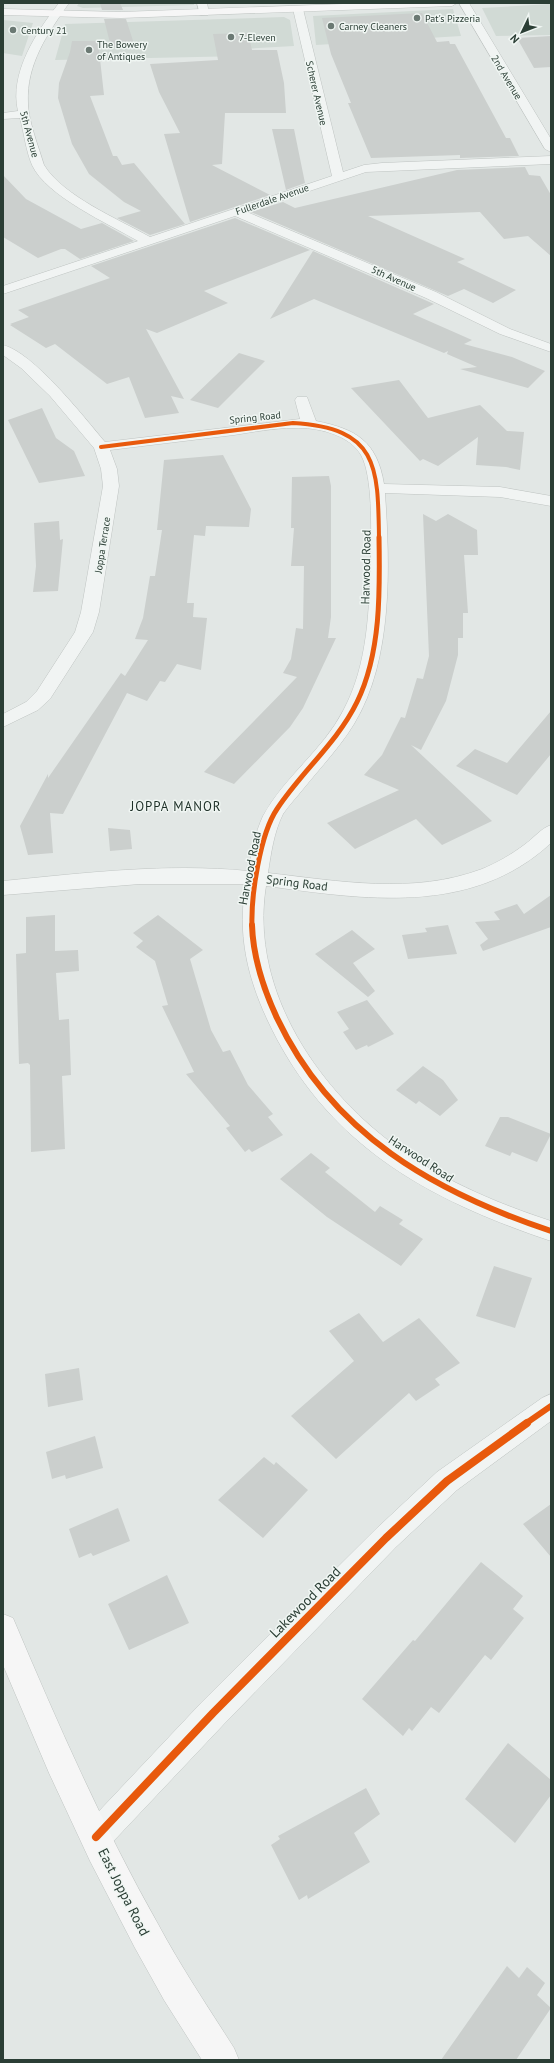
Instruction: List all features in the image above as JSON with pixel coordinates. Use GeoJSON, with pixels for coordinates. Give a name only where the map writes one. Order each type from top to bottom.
{"type":"FeatureCollection","features":[{"type":"Feature","properties":{"kind":"main road"},"geometry":{"type":"LineString","coordinates":[[3,12],[56,15],[203,8],[298,9],[338,5],[452,3]]}},
{"type":"Feature","properties":{"kind":"main road","name":"East Joppa Road"},"geometry":{"type":"LineString","coordinates":[[3,1628],[34,1707],[96,1837],[170,1979],[222,2060]]}},
{"type":"Feature","properties":{"kind":"street","name":"5th Avenue"},"geometry":{"type":"LineString","coordinates":[[64,3],[47,25],[29,61],[21,93],[24,114],[38,165],[45,176],[70,197],[148,241]]}},
{"type":"Feature","properties":{"kind":"street","name":"2nd Avenue"},"geometry":{"type":"LineString","coordinates":[[464,3],[551,149]]}},
{"type":"Feature","properties":{"kind":"street","name":"Scherer Avenue"},"geometry":{"type":"LineString","coordinates":[[298,9],[338,177]]}},
{"type":"Feature","properties":{"kind":"street"},"geometry":{"type":"LineString","coordinates":[[3,116],[24,114]]}},
{"type":"Feature","properties":{"kind":"street","name":"Fullerdale Avenue"},"geometry":{"type":"LineString","coordinates":[[3,290],[364,169],[551,160]]}},
{"type":"Feature","properties":{"kind":"street","name":"5th Avenue"},"geometry":{"type":"LineString","coordinates":[[235,212],[355,261],[496,327],[539,345],[551,348]]}},
{"type":"Feature","properties":{"kind":"street","name":"Joppa Terrace"},"geometry":{"type":"LineString","coordinates":[[3,349],[18,367],[55,393],[101,447],[109,469],[111,486],[90,612],[84,632],[44,695],[32,706],[3,721]]}},
{"type":"Feature","properties":{"kind":"street"},"geometry":{"type":"LineString","coordinates":[[302,400],[309,424]]}},
{"type":"Feature","properties":{"kind":"street","name":"Spring Road"},"geometry":{"type":"LineString","coordinates":[[101,447],[268,424],[309,424],[336,431],[349,437],[359,445],[368,454],[373,465],[377,488]]}},
{"type":"Feature","properties":{"kind":"street"},"geometry":{"type":"LineString","coordinates":[[377,488],[500,492],[551,501]]}},
{"type":"Feature","properties":{"kind":"street","name":"Harwood Road"},"geometry":{"type":"LineString","coordinates":[[377,488],[377,599],[374,642],[364,685],[354,709],[342,730],[271,819],[252,902],[253,941],[272,1009],[311,1077],[333,1104],[392,1156],[422,1176],[459,1197],[551,1231]]}},
{"type":"Feature","properties":{"kind":"street","name":"Spring Road"},"geometry":{"type":"LineString","coordinates":[[3,888],[140,876],[224,876],[257,878],[371,891],[418,890],[474,881],[509,866],[537,847],[551,832]]}},
{"type":"Feature","properties":{"kind":"street","name":"Lakewood Road"},"geometry":{"type":"LineString","coordinates":[[96,1837],[213,1713],[386,1538],[447,1481],[551,1406]]}},
{"type":"Feature","properties":{"kind":"shaded area"},"geometry":{"type":"Polygon","coordinates":[[[79,3],[194,3],[194,5],[83,8],[77,6],[79,3]]]}},
{"type":"Feature","properties":{"kind":"shaded area"},"geometry":{"type":"Polygon","coordinates":[[[551,4],[551,35],[496,36],[482,8],[551,4]]]}},
{"type":"Feature","properties":{"kind":"shaded area"},"geometry":{"type":"Polygon","coordinates":[[[453,9],[461,36],[316,45],[313,16],[453,9]]]}},
{"type":"Feature","properties":{"kind":"shaded area"},"geometry":{"type":"Polygon","coordinates":[[[284,17],[290,20],[294,46],[243,49],[244,56],[55,60],[65,24],[284,17]]]}},
{"type":"Feature","properties":{"kind":"shaded area"},"geometry":{"type":"Polygon","coordinates":[[[3,20],[33,23],[22,56],[3,53],[3,20]]]}},
{"type":"Feature","properties":{"kind":"building"},"geometry":{"type":"Polygon","coordinates":[[[100,3],[120,3],[123,10],[102,10],[100,3]]]}},
{"type":"Feature","properties":{"kind":"building"},"geometry":{"type":"Polygon","coordinates":[[[422,13],[437,42],[449,41],[450,44],[455,44],[506,138],[510,138],[519,156],[460,158],[460,155],[371,158],[348,103],[351,103],[331,54],[322,18],[422,13]]]}},
{"type":"Feature","properties":{"kind":"building"},"geometry":{"type":"Polygon","coordinates":[[[104,19],[126,19],[135,47],[111,47],[104,19]]]}},
{"type":"Feature","properties":{"kind":"building"},"geometry":{"type":"Polygon","coordinates":[[[248,33],[252,50],[277,50],[284,83],[286,113],[225,113],[222,164],[212,165],[270,195],[190,222],[164,134],[180,133],[159,92],[150,64],[218,60],[213,34],[248,33]]]}},
{"type":"Feature","properties":{"kind":"building"},"geometry":{"type":"Polygon","coordinates":[[[551,36],[551,67],[534,68],[517,38],[551,36]]]}},
{"type":"Feature","properties":{"kind":"building"},"geometry":{"type":"Polygon","coordinates":[[[72,41],[98,41],[104,95],[90,96],[113,156],[117,156],[122,165],[134,163],[185,224],[150,235],[117,218],[141,211],[124,202],[89,174],[72,144],[58,98],[59,83],[70,52],[72,41]]]}},
{"type":"Feature","properties":{"kind":"building"},"geometry":{"type":"Polygon","coordinates":[[[272,129],[294,129],[305,183],[286,190],[272,129]]]}},
{"type":"Feature","properties":{"kind":"building"},"geometry":{"type":"Polygon","coordinates":[[[525,167],[529,175],[540,176],[551,195],[551,256],[528,236],[504,239],[480,212],[368,216],[465,259],[457,262],[516,290],[493,303],[464,289],[448,296],[251,212],[283,202],[295,208],[457,170],[525,167]]]}},
{"type":"Feature","properties":{"kind":"building"},"geometry":{"type":"Polygon","coordinates":[[[3,175],[26,199],[81,229],[102,223],[134,241],[80,259],[65,249],[61,249],[38,258],[3,237],[3,175]]]}},
{"type":"Feature","properties":{"kind":"building"},"geometry":{"type":"Polygon","coordinates":[[[235,218],[310,250],[204,291],[228,303],[157,333],[146,329],[184,399],[171,396],[179,413],[145,418],[129,377],[107,384],[55,344],[46,348],[10,325],[29,317],[18,310],[110,278],[91,266],[235,218]]]}},
{"type":"Feature","properties":{"kind":"building"},"geometry":{"type":"Polygon","coordinates":[[[313,251],[434,304],[413,314],[472,340],[464,344],[512,357],[545,371],[528,388],[460,369],[477,367],[447,354],[448,351],[444,353],[314,299],[270,319],[313,251]]]}},
{"type":"Feature","properties":{"kind":"building"},"geometry":{"type":"Polygon","coordinates":[[[239,353],[265,361],[218,408],[190,400],[239,353]]]}},
{"type":"Feature","properties":{"kind":"building"},"geometry":{"type":"Polygon","coordinates":[[[399,380],[428,418],[480,405],[507,431],[524,432],[520,470],[506,467],[476,465],[478,437],[438,466],[423,459],[420,461],[351,388],[399,380]]]}},
{"type":"Feature","properties":{"kind":"building"},"geometry":{"type":"Polygon","coordinates":[[[42,408],[56,438],[74,451],[85,476],[39,483],[8,420],[42,408]]]}},
{"type":"Feature","properties":{"kind":"building"},"geometry":{"type":"Polygon","coordinates":[[[223,455],[251,509],[249,527],[206,526],[205,536],[194,535],[187,603],[194,603],[193,617],[207,618],[201,670],[177,664],[165,682],[160,681],[147,701],[127,693],[63,814],[50,813],[53,853],[28,855],[20,826],[48,774],[48,778],[121,673],[125,676],[148,640],[135,639],[143,618],[150,576],[155,576],[162,530],[157,530],[164,460],[223,455]]]}},
{"type":"Feature","properties":{"kind":"building"},"geometry":{"type":"Polygon","coordinates":[[[329,476],[331,486],[331,617],[328,638],[336,638],[303,708],[290,727],[234,784],[204,772],[297,677],[283,673],[291,659],[296,628],[303,629],[304,566],[291,566],[294,528],[291,528],[292,477],[329,476]]]}},
{"type":"Feature","properties":{"kind":"building"},"geometry":{"type":"Polygon","coordinates":[[[423,514],[436,521],[448,514],[477,530],[478,555],[464,555],[468,613],[463,613],[463,638],[458,638],[458,655],[446,701],[421,750],[411,745],[492,821],[442,845],[416,819],[355,849],[327,823],[399,790],[364,775],[382,755],[401,717],[405,718],[417,678],[423,679],[429,656],[423,514]]]}},
{"type":"Feature","properties":{"kind":"building"},"geometry":{"type":"Polygon","coordinates":[[[59,521],[60,540],[63,539],[58,591],[33,592],[36,566],[34,523],[59,521]]]}},
{"type":"Feature","properties":{"kind":"building"},"geometry":{"type":"Polygon","coordinates":[[[551,711],[551,754],[517,795],[456,766],[475,749],[507,763],[551,711]]]}},
{"type":"Feature","properties":{"kind":"building"},"geometry":{"type":"Polygon","coordinates":[[[108,828],[130,830],[132,849],[110,851],[108,828]]]}},
{"type":"Feature","properties":{"kind":"building"},"geometry":{"type":"Polygon","coordinates":[[[551,895],[551,927],[483,951],[480,945],[488,939],[475,922],[500,920],[494,912],[517,904],[524,914],[551,895]]]}},
{"type":"Feature","properties":{"kind":"building"},"geometry":{"type":"Polygon","coordinates":[[[55,915],[55,951],[78,950],[79,971],[56,973],[59,1020],[69,1019],[71,1075],[62,1076],[65,1149],[31,1152],[30,1065],[28,1063],[19,1064],[16,954],[26,953],[26,917],[55,915]]]}},
{"type":"Feature","properties":{"kind":"building"},"geometry":{"type":"Polygon","coordinates":[[[158,915],[203,950],[190,959],[211,1030],[223,1052],[230,1050],[248,1085],[273,1114],[268,1117],[283,1135],[252,1152],[249,1149],[245,1152],[226,1128],[230,1126],[186,1074],[194,1072],[162,1006],[168,1005],[155,961],[136,947],[143,941],[133,933],[158,915]]]}},
{"type":"Feature","properties":{"kind":"building"},"geometry":{"type":"Polygon","coordinates":[[[448,925],[457,954],[408,959],[402,935],[427,932],[425,928],[448,925]]]}},
{"type":"Feature","properties":{"kind":"building"},"geometry":{"type":"Polygon","coordinates":[[[352,930],[375,949],[353,963],[375,991],[368,997],[315,954],[352,930]]]}},
{"type":"Feature","properties":{"kind":"building"},"geometry":{"type":"Polygon","coordinates":[[[367,1000],[394,1034],[368,1047],[367,1045],[356,1050],[343,1032],[349,1029],[337,1012],[367,1000]]]}},
{"type":"Feature","properties":{"kind":"building"},"geometry":{"type":"Polygon","coordinates":[[[423,1066],[443,1080],[458,1100],[440,1116],[419,1101],[416,1104],[396,1090],[423,1066]]]}},
{"type":"Feature","properties":{"kind":"building"},"geometry":{"type":"Polygon","coordinates":[[[500,1117],[508,1117],[551,1134],[537,1162],[512,1152],[510,1156],[485,1146],[500,1117]]]}},
{"type":"Feature","properties":{"kind":"building"},"geometry":{"type":"Polygon","coordinates":[[[311,1153],[330,1168],[325,1172],[375,1212],[380,1206],[403,1220],[399,1224],[423,1239],[401,1266],[327,1217],[280,1179],[311,1153]]]}},
{"type":"Feature","properties":{"kind":"building"},"geometry":{"type":"Polygon","coordinates":[[[494,1266],[532,1278],[515,1328],[476,1316],[494,1266]]]}},
{"type":"Feature","properties":{"kind":"building"},"geometry":{"type":"Polygon","coordinates":[[[359,1313],[383,1342],[419,1318],[460,1363],[435,1379],[440,1385],[416,1401],[409,1393],[336,1459],[291,1416],[354,1361],[329,1331],[359,1313]]]}},
{"type":"Feature","properties":{"kind":"building"},"geometry":{"type":"Polygon","coordinates":[[[79,1368],[83,1400],[48,1407],[45,1374],[79,1368]]]}},
{"type":"Feature","properties":{"kind":"building"},"geometry":{"type":"Polygon","coordinates":[[[95,1436],[103,1468],[66,1479],[65,1475],[52,1479],[46,1452],[95,1436]]]}},
{"type":"Feature","properties":{"kind":"building"},"geometry":{"type":"Polygon","coordinates":[[[264,1457],[274,1465],[276,1462],[308,1490],[263,1538],[218,1500],[264,1457]]]}},
{"type":"Feature","properties":{"kind":"building"},"geometry":{"type":"Polygon","coordinates":[[[551,1504],[551,1557],[523,1524],[551,1504]]]}},
{"type":"Feature","properties":{"kind":"building"},"geometry":{"type":"Polygon","coordinates":[[[118,1508],[130,1541],[93,1556],[91,1553],[79,1558],[69,1529],[118,1508]]]}},
{"type":"Feature","properties":{"kind":"building"},"geometry":{"type":"Polygon","coordinates":[[[481,1562],[523,1596],[513,1609],[524,1618],[491,1660],[485,1655],[439,1713],[431,1707],[412,1731],[409,1728],[403,1736],[362,1699],[413,1640],[415,1641],[481,1562]]]}},
{"type":"Feature","properties":{"kind":"building"},"geometry":{"type":"Polygon","coordinates":[[[167,1575],[189,1623],[129,1650],[108,1604],[167,1575]]]}},
{"type":"Feature","properties":{"kind":"building"},"geometry":{"type":"Polygon","coordinates":[[[508,1743],[551,1780],[551,1795],[515,1843],[465,1799],[508,1743]]]}},
{"type":"Feature","properties":{"kind":"building"},"geometry":{"type":"Polygon","coordinates":[[[366,1788],[380,1814],[354,1833],[370,1862],[308,1899],[307,1895],[299,1900],[271,1845],[280,1839],[278,1836],[366,1788]]]}},
{"type":"Feature","properties":{"kind":"building"},"geometry":{"type":"Polygon","coordinates":[[[507,1966],[519,1978],[527,1967],[545,1983],[537,1995],[551,2008],[516,2060],[441,2060],[507,1966]]]}},
{"type":"Feature","properties":{"kind":"cycle path"},"geometry":{"type":"LineString","coordinates":[[101,447],[293,423],[324,427],[344,434],[353,439],[368,454],[373,467],[377,488],[379,544],[376,625],[371,659],[358,700],[345,724],[337,736],[281,804],[274,814],[269,826],[260,859],[252,913],[253,939],[259,971],[270,1002],[284,1033],[302,1062],[322,1090],[369,1138],[413,1170],[451,1191],[490,1209],[551,1231]]}},
{"type":"Feature","properties":{"kind":"cycle path"},"geometry":{"type":"LineString","coordinates":[[96,1837],[213,1713],[386,1538],[447,1481],[551,1406]]}},
{"type":"Feature","properties":{"kind":"place","name":"Pat's Pizzeria"},"geometry":{"type":"Point","coordinates":[417,18]}},
{"type":"Feature","properties":{"kind":"place","name":"Carney Cleaners"},"geometry":{"type":"Point","coordinates":[331,26]}},
{"type":"Feature","properties":{"kind":"place","name":"Century 21"},"geometry":{"type":"Point","coordinates":[13,30]}},
{"type":"Feature","properties":{"kind":"place","name":"7-Eleven"},"geometry":{"type":"Point","coordinates":[231,37]}},
{"type":"Feature","properties":{"kind":"place","name":"The Bowery of Antiques"},"geometry":{"type":"Point","coordinates":[89,50]}},
{"type":"Feature","properties":{"kind":"district","name":"JOPPA MANOR"},"geometry":{"type":"Point","coordinates":[176,806]}}]}
